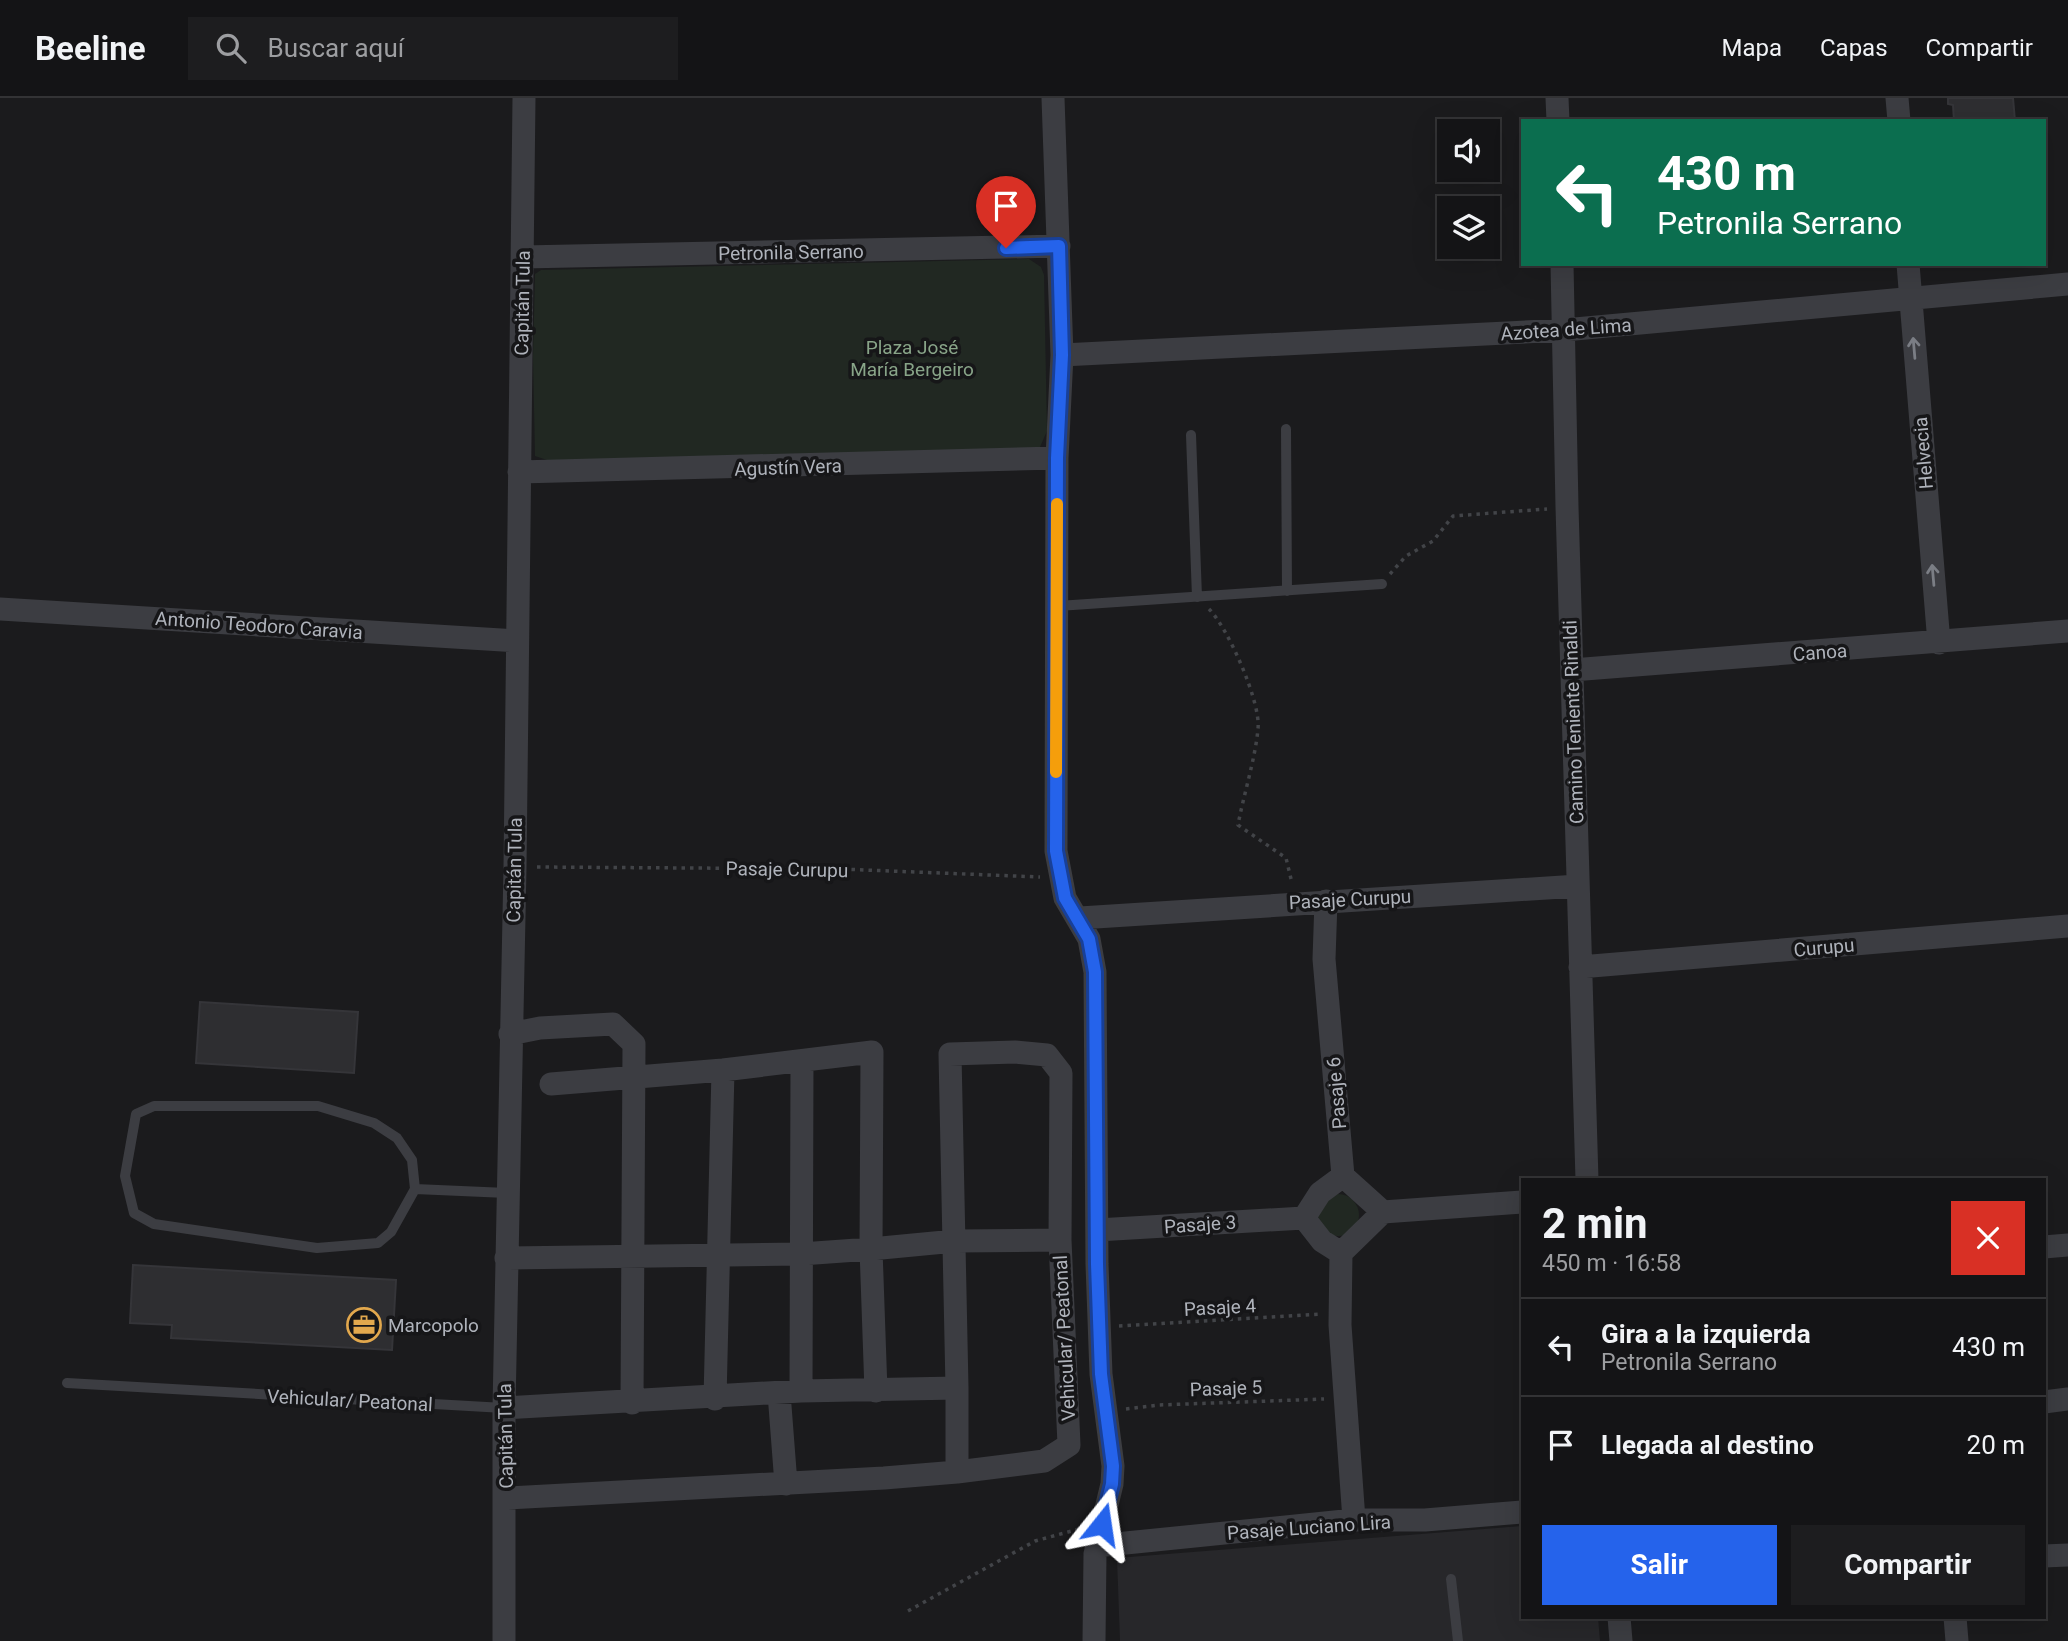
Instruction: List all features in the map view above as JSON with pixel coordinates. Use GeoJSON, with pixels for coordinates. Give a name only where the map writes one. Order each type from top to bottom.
{"type":"FeatureCollection","features":[{"type":"Feature","properties":{"kind":"street","name":"Capitán Tula"},"geometry":{"type":"LineString","coordinates":[[504,1641],[504,1409],[515,867],[524,98]]}},
{"type":"Feature","properties":{"kind":"street"},"geometry":{"type":"LineString","coordinates":[[1053,98],[1062,355],[1057,458],[1056,851],[1059,878],[1065,898],[1080,918],[1089,939],[1095,972],[1101,1374],[1107,1412],[1112,1484],[1096,1546],[1094,1641]]}},
{"type":"Feature","properties":{"kind":"street"},"geometry":{"type":"LineString","coordinates":[[1557,98],[1558,119]]}},
{"type":"Feature","properties":{"kind":"street"},"geometry":{"type":"LineString","coordinates":[[1897,98],[1899,119]]}},
{"type":"Feature","properties":{"kind":"street","name":"Petronila Serrano"},"geometry":{"type":"LineString","coordinates":[[523,257],[1059,246]]}},
{"type":"Feature","properties":{"kind":"street","name":"Camino Teniente Rinaldi"},"geometry":{"type":"LineString","coordinates":[[1562,266],[1587,1178]]}},
{"type":"Feature","properties":{"kind":"street","name":"Helvecia"},"geometry":{"type":"LineString","coordinates":[[1908,266],[1939,643]]}},
{"type":"Feature","properties":{"kind":"street","name":"Azotea de Lima"},"geometry":{"type":"LineString","coordinates":[[1062,355],[1564,330],[2068,284]]}},
{"type":"Feature","properties":{"kind":"street","name":"Agustín Vera"},"geometry":{"type":"LineString","coordinates":[[519,472],[1057,458]]}},
{"type":"Feature","properties":{"kind":"street","name":"Antonio Teodoro Caravia"},"geometry":{"type":"LineString","coordinates":[[0,609],[517,641]]}},
{"type":"Feature","properties":{"kind":"street","name":"Canoa"},"geometry":{"type":"LineString","coordinates":[[1572,670],[2068,631]]}},
{"type":"Feature","properties":{"kind":"street","name":"Pasaje Curupu"},"geometry":{"type":"LineString","coordinates":[[1080,918],[1296,902],[1578,886]]}},
{"type":"Feature","properties":{"kind":"street","name":"Pasaje 6"},"geometry":{"type":"LineString","coordinates":[[1326,901],[1324,959],[1343,1176]]}},
{"type":"Feature","properties":{"kind":"street","name":"Curupu"},"geometry":{"type":"LineString","coordinates":[[1580,967],[2068,926]]}},
{"type":"Feature","properties":{"kind":"street"},"geometry":{"type":"LineString","coordinates":[[510,1034],[540,1028],[613,1024],[634,1044],[635,1256],[632,1403]]}},
{"type":"Feature","properties":{"kind":"street"},"geometry":{"type":"LineString","coordinates":[[551,1084],[634,1075],[723,1070],[872,1052],[871,1249],[876,1391]]}},
{"type":"Feature","properties":{"kind":"street","name":"Vehicular/ Peatonal"},"geometry":{"type":"LineString","coordinates":[[506,1498],[786,1484],[957,1472],[1044,1461],[1069,1446],[1060,1240],[1061,1073],[1047,1055],[1016,1052],[950,1054],[957,1472]]}},
{"type":"Feature","properties":{"kind":"street"},"geometry":{"type":"LineString","coordinates":[[786,1484],[801,1254],[802,1062]]}},
{"type":"Feature","properties":{"kind":"street"},"geometry":{"type":"LineString","coordinates":[[715,1399],[723,1070]]}},
{"type":"Feature","properties":{"kind":"street"},"geometry":{"type":"LineString","coordinates":[[1341,1253],[1322,1241],[1304,1218],[1320,1193],[1343,1176],[1383,1212]]}},
{"type":"Feature","properties":{"kind":"street"},"geometry":{"type":"LineString","coordinates":[[1354,1520],[1341,1313],[1341,1253],[1383,1212],[1521,1202]]}},
{"type":"Feature","properties":{"kind":"street","name":"Pasaje 3"},"geometry":{"type":"LineString","coordinates":[[1097,1230],[1304,1218]]}},
{"type":"Feature","properties":{"kind":"street","name":"Vehicular/ Peatonal"},"geometry":{"type":"LineString","coordinates":[[506,1258],[801,1254],[955,1241],[1060,1240]]}},
{"type":"Feature","properties":{"kind":"street"},"geometry":{"type":"LineString","coordinates":[[2046,1247],[2068,1245]]}},
{"type":"Feature","properties":{"kind":"street","name":"Vehicular/ Peatonal"},"geometry":{"type":"LineString","coordinates":[[504,1409],[715,1399],[790,1392],[957,1388]]}},
{"type":"Feature","properties":{"kind":"street"},"geometry":{"type":"LineString","coordinates":[[2046,1402],[2068,1399]]}},
{"type":"Feature","properties":{"kind":"street","name":"Pasaje Luciano Lira"},"geometry":{"type":"LineString","coordinates":[[1096,1546],[1354,1520],[1425,1520],[1521,1512]]}},
{"type":"Feature","properties":{"kind":"street"},"geometry":{"type":"LineString","coordinates":[[2046,1556],[2068,1555]]}},
{"type":"Feature","properties":{"kind":"street"},"geometry":{"type":"LineString","coordinates":[[1619,1619],[1621,1641]]}},
{"type":"Feature","properties":{"kind":"street"},"geometry":{"type":"LineString","coordinates":[[1955,1619],[1957,1641]]}},
{"type":"Feature","properties":{"kind":"lane"},"geometry":{"type":"LineString","coordinates":[[1286,429],[1287,591]]}},
{"type":"Feature","properties":{"kind":"lane"},"geometry":{"type":"LineString","coordinates":[[1191,435],[1197,597]]}},
{"type":"Feature","properties":{"kind":"lane"},"geometry":{"type":"LineString","coordinates":[[1058,606],[1382,584]]}},
{"type":"Feature","properties":{"kind":"lane"},"geometry":{"type":"LineString","coordinates":[[154,1106],[318,1106],[374,1123],[397,1138],[412,1160],[415,1189],[391,1232],[377,1243],[317,1248],[154,1224],[134,1213],[125,1176],[136,1114],[154,1106]]}},
{"type":"Feature","properties":{"kind":"lane"},"geometry":{"type":"LineString","coordinates":[[415,1189],[507,1193]]}},
{"type":"Feature","properties":{"kind":"lane","name":"Vehicular/ Peatonal"},"geometry":{"type":"LineString","coordinates":[[67,1383],[504,1409]]}},
{"type":"Feature","properties":{"kind":"lane"},"geometry":{"type":"LineString","coordinates":[[1451,1579],[1458,1641]]}},
{"type":"Feature","properties":{"kind":"path"},"geometry":{"type":"LineString","coordinates":[[1382,584],[1406,556],[1433,541],[1453,516],[1567,507]]}},
{"type":"Feature","properties":{"kind":"path"},"geometry":{"type":"LineString","coordinates":[[1197,597],[1222,622],[1249,686],[1259,726],[1238,825],[1286,858],[1296,902]]}},
{"type":"Feature","properties":{"kind":"path","name":"Pasaje Curupu"},"geometry":{"type":"LineString","coordinates":[[515,867],[840,869],[1059,878]]}},
{"type":"Feature","properties":{"kind":"path","name":"Pasaje 4"},"geometry":{"type":"LineString","coordinates":[[1100,1328],[1341,1313]]}},
{"type":"Feature","properties":{"kind":"path","name":"Pasaje 5"},"geometry":{"type":"LineString","coordinates":[[1107,1412],[1159,1405],[1346,1398]]}},
{"type":"Feature","properties":{"kind":"path"},"geometry":{"type":"LineString","coordinates":[[908,1611],[1035,1541],[1084,1527],[1096,1546]]}},
{"type":"Feature","properties":{"kind":"shaded area"},"geometry":{"type":"Polygon","coordinates":[[[1521,1526],[1521,1619],[1598,1619],[1600,1641],[1120,1641],[1117,1558],[1521,1526]]]}},
{"type":"Feature","properties":{"kind":"green space","name":"Plaza José María Bergeiro"},"geometry":{"type":"Polygon","coordinates":[[[1029,259],[1041,267],[1044,275],[1047,431],[1040,447],[1029,453],[550,461],[535,456],[535,274],[541,270],[1029,259]]]}},
{"type":"Feature","properties":{"kind":"green space"},"geometry":{"type":"Polygon","coordinates":[[[1338,1194],[1353,1200],[1359,1215],[1353,1230],[1338,1236],[1323,1230],[1317,1215],[1323,1200],[1338,1194]]]}},
{"type":"Feature","properties":{"kind":"building"},"geometry":{"type":"Polygon","coordinates":[[[1948,98],[2013,98],[2015,119],[1954,119],[1953,105],[1948,104],[1948,98]]]}},
{"type":"Feature","properties":{"kind":"building"},"geometry":{"type":"Polygon","coordinates":[[[200,1002],[358,1012],[354,1073],[196,1063],[200,1002]]]}},
{"type":"Feature","properties":{"kind":"building"},"geometry":{"type":"Polygon","coordinates":[[[133,1265],[396,1280],[392,1350],[171,1338],[172,1325],[130,1323],[133,1265]]]}},
{"type":"Feature","properties":{"kind":"slow traffic"},"geometry":{"type":"LineString","coordinates":[[1056,772],[1057,504]]}},
{"type":"Feature","properties":{"kind":"place","name":"Marcopolo"},"geometry":{"type":"Point","coordinates":[364,1325]}},
{"type":"Feature","properties":{"kind":"route"},"geometry":{"type":"LineString","coordinates":[[1006,248],[1059,246],[1062,355],[1057,458],[1056,851],[1059,878],[1065,898],[1080,918],[1089,939],[1095,972],[1097,1264],[1101,1374],[1113,1466],[1109,1500],[1102,1524]]}}]}
